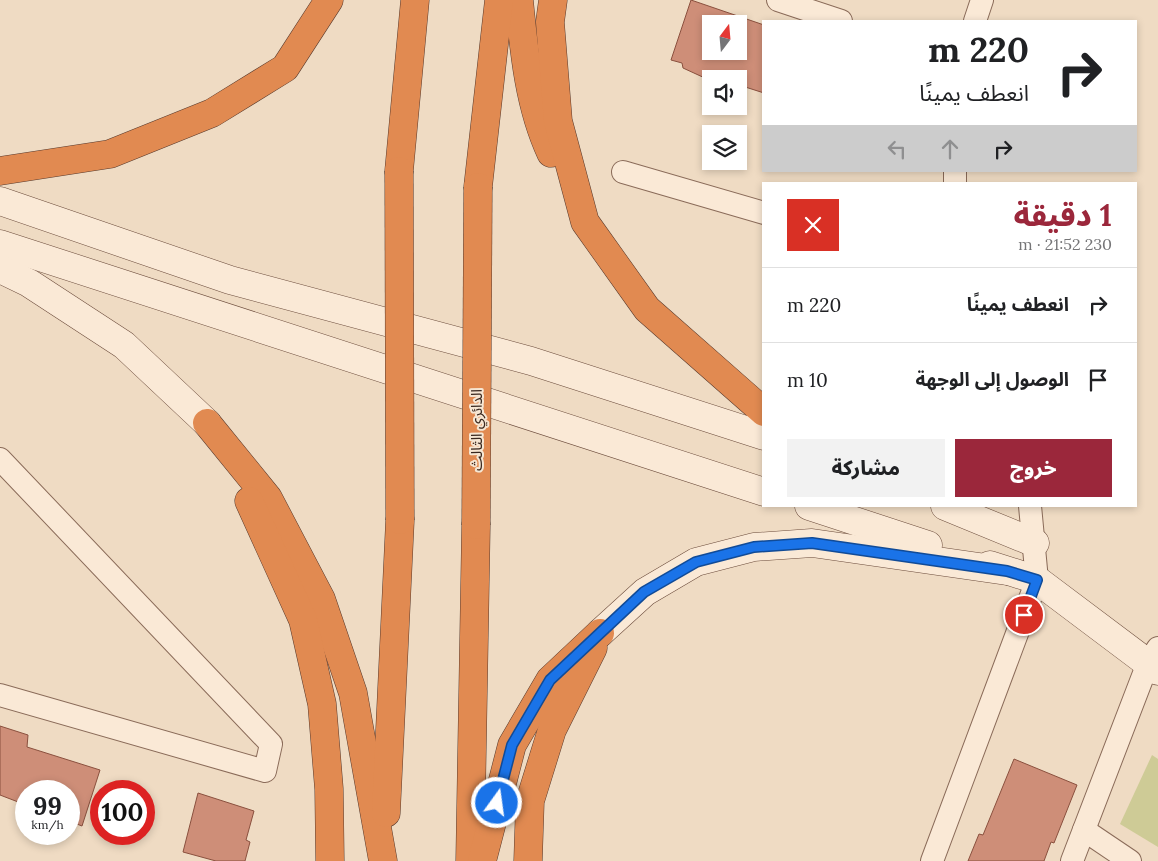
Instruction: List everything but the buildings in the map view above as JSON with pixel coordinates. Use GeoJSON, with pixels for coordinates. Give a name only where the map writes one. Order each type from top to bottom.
{"type":"FeatureCollection","features":[{"type":"Feature","properties":{"kind":"highway"},"geometry":{"type":"LineString","coordinates":[[285,68],[329,0]]}},
{"type":"Feature","properties":{"kind":"highway"},"geometry":{"type":"LineString","coordinates":[[0,172],[110,154],[212,113],[285,68],[339,17],[349,0]]}},
{"type":"Feature","properties":{"kind":"highway"},"geometry":{"type":"LineString","coordinates":[[385,861],[400,520],[399,171],[415,0]]}},
{"type":"Feature","properties":{"kind":"highway","name":"الدائري الثالث"},"geometry":{"type":"LineString","coordinates":[[470,861],[476,524],[478,187],[499,0]]}},
{"type":"Feature","properties":{"kind":"highway"},"geometry":{"type":"LineString","coordinates":[[519,0],[525,60],[543,135],[585,222],[647,309],[762,410]]}},
{"type":"Feature","properties":{"kind":"highway"},"geometry":{"type":"LineString","coordinates":[[553,0],[550,22],[558,121],[585,222]]}},
{"type":"Feature","properties":{"kind":"highway"},"geometry":{"type":"LineString","coordinates":[[207,423],[268,498],[321,599],[353,693],[385,861]]}},
{"type":"Feature","properties":{"kind":"highway"},"geometry":{"type":"LineString","coordinates":[[207,423],[251,504],[303,620],[322,704],[329,789],[330,861]]}},
{"type":"Feature","properties":{"kind":"highway"},"geometry":{"type":"LineString","coordinates":[[482,861],[512,745],[550,680],[600,633]]}},
{"type":"Feature","properties":{"kind":"highway"},"geometry":{"type":"LineString","coordinates":[[528,861],[530,801],[552,730],[600,633]]}},
{"type":"Feature","properties":{"kind":"street"},"geometry":{"type":"LineString","coordinates":[[778,0],[838,20]]}},
{"type":"Feature","properties":{"kind":"street"},"geometry":{"type":"LineString","coordinates":[[976,20],[982,0]]}},
{"type":"Feature","properties":{"kind":"street"},"geometry":{"type":"LineString","coordinates":[[623,172],[762,212]]}},
{"type":"Feature","properties":{"kind":"street"},"geometry":{"type":"LineString","coordinates":[[0,200],[230,280],[531,361],[762,435]]}},
{"type":"Feature","properties":{"kind":"street"},"geometry":{"type":"LineString","coordinates":[[0,244],[762,491]]}},
{"type":"Feature","properties":{"kind":"street"},"geometry":{"type":"LineString","coordinates":[[0,268],[28,283],[124,345],[207,423]]}},
{"type":"Feature","properties":{"kind":"street"},"geometry":{"type":"LineString","coordinates":[[0,459],[271,744],[265,771],[0,695]]}},
{"type":"Feature","properties":{"kind":"street"},"geometry":{"type":"LineString","coordinates":[[812,507],[1037,580],[1155,661],[1072,861]]}},
{"type":"Feature","properties":{"kind":"street"},"geometry":{"type":"LineString","coordinates":[[947,507],[1035,543]]}},
{"type":"Feature","properties":{"kind":"street"},"geometry":{"type":"LineString","coordinates":[[932,861],[1037,580],[1030,507]]}},
{"type":"Feature","properties":{"kind":"street"},"geometry":{"type":"LineString","coordinates":[[600,633],[644,592],[696,562],[754,547],[812,543],[1007,571]]}},
{"type":"Feature","properties":{"kind":"street"},"geometry":{"type":"LineString","coordinates":[[1084,830],[1130,861]]}},
{"type":"Feature","properties":{"kind":"shaded area"},"geometry":{"type":"Polygon","coordinates":[[[1152,755],[1158,759],[1158,847],[1120,824],[1152,755]]]}},
{"type":"Feature","properties":{"kind":"route"},"geometry":{"type":"LineString","coordinates":[[497,803],[512,745],[550,680],[644,592],[696,562],[754,547],[812,543],[904,554],[973,565],[1007,571],[1037,580],[1024,615]]}}]}
